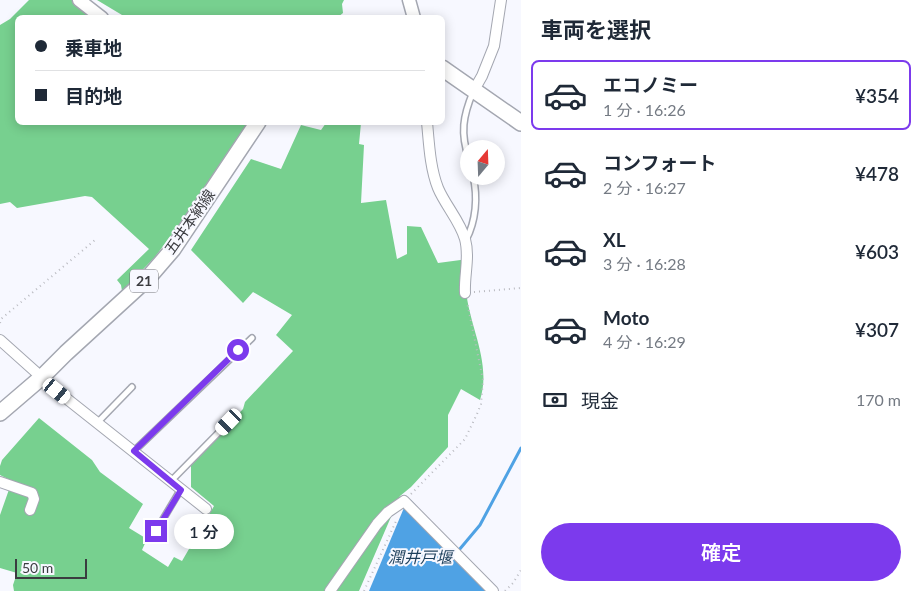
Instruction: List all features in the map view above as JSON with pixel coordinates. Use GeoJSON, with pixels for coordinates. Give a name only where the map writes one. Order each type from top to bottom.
{"type":"FeatureCollection","features":[{"type":"Feature","properties":{"kind":"main road"},"geometry":{"type":"LineString","coordinates":[[445,70],[521,123]]}},
{"type":"Feature","properties":{"kind":"main road","name":"五井本納線"},"geometry":{"type":"LineString","coordinates":[[0,414],[42,378],[66,353],[148,278],[173,249],[256,125]]}},
{"type":"Feature","properties":{"kind":"street"},"geometry":{"type":"LineString","coordinates":[[79,0],[98,15]]}},
{"type":"Feature","properties":{"kind":"street"},"geometry":{"type":"LineString","coordinates":[[409,0],[413,15]]}},
{"type":"Feature","properties":{"kind":"street"},"geometry":{"type":"LineString","coordinates":[[474,90],[494,46],[501,0]]}},
{"type":"Feature","properties":{"kind":"street"},"geometry":{"type":"LineString","coordinates":[[427,125],[434,177],[466,241],[468,251],[464,282],[465,293]]}},
{"type":"Feature","properties":{"kind":"street"},"geometry":{"type":"LineString","coordinates":[[0,340],[42,378],[98,424],[206,508]]}},
{"type":"Feature","properties":{"kind":"street"},"geometry":{"type":"LineString","coordinates":[[0,482],[32,492],[34,499],[30,510]]}},
{"type":"Feature","properties":{"kind":"street"},"geometry":{"type":"LineString","coordinates":[[330,591],[377,524],[388,512],[404,501],[493,591]]}},
{"type":"Feature","properties":{"kind":"lane"},"geometry":{"type":"LineString","coordinates":[[464,140],[463,123],[474,90]]}},
{"type":"Feature","properties":{"kind":"lane"},"geometry":{"type":"LineString","coordinates":[[466,241],[471,231],[476,207],[474,185]]}},
{"type":"Feature","properties":{"kind":"lane"},"geometry":{"type":"LineString","coordinates":[[134,451],[252,338]]}},
{"type":"Feature","properties":{"kind":"lane"},"geometry":{"type":"LineString","coordinates":[[98,424],[132,387]]}},
{"type":"Feature","properties":{"kind":"lane"},"geometry":{"type":"LineString","coordinates":[[171,481],[229,422]]}},
{"type":"Feature","properties":{"kind":"lane"},"geometry":{"type":"LineString","coordinates":[[156,531],[181,490]]}},
{"type":"Feature","properties":{"kind":"path"},"geometry":{"type":"LineString","coordinates":[[0,322],[1,319],[96,240]]}},
{"type":"Feature","properties":{"kind":"path"},"geometry":{"type":"LineString","coordinates":[[404,501],[465,438],[481,404],[484,380],[465,293],[521,288]]}},
{"type":"Feature","properties":{"kind":"path"},"geometry":{"type":"LineString","coordinates":[[364,591],[398,517]]}},
{"type":"Feature","properties":{"kind":"path"},"geometry":{"type":"LineString","coordinates":[[505,591],[513,584],[521,570]]}},
{"type":"Feature","properties":{"kind":"green space"},"geometry":{"type":"Polygon","coordinates":[[[29,0],[72,0],[91,15],[15,15],[15,125],[248,125],[155,257],[122,291],[121,285],[117,280],[149,249],[92,197],[85,196],[17,208],[10,202],[0,204],[0,25],[10,19],[29,0]]]}},
{"type":"Feature","properties":{"kind":"green space"},"geometry":{"type":"Polygon","coordinates":[[[97,0],[344,0],[342,4],[343,13],[340,15],[122,15],[97,0]]]}},
{"type":"Feature","properties":{"kind":"green space"},"geometry":{"type":"Polygon","coordinates":[[[301,125],[321,130],[325,125],[361,125],[359,144],[364,145],[361,203],[386,200],[397,259],[407,254],[407,226],[421,227],[438,263],[468,259],[466,290],[482,358],[483,386],[480,400],[461,389],[448,415],[448,447],[411,487],[400,496],[359,591],[14,591],[13,585],[17,573],[0,568],[0,515],[12,481],[0,475],[0,466],[2,460],[39,418],[92,460],[100,472],[143,504],[129,528],[147,539],[142,550],[168,567],[174,557],[182,561],[214,506],[191,487],[191,465],[243,409],[245,402],[293,351],[276,335],[292,315],[253,292],[243,303],[191,250],[251,159],[281,169],[301,125]]]}},
{"type":"Feature","properties":{"kind":"water","name":"潤井戸堰"},"geometry":{"type":"Polygon","coordinates":[[[411,500],[495,591],[369,591],[406,503],[411,500]]]}},
{"type":"Feature","properties":{"kind":"waterway"},"geometry":{"type":"LineString","coordinates":[[459,550],[480,525],[521,448]]}},
{"type":"Feature","properties":{"kind":"route"},"geometry":{"type":"LineString","coordinates":[[156,531],[181,490],[134,451],[238,350]]}}]}
